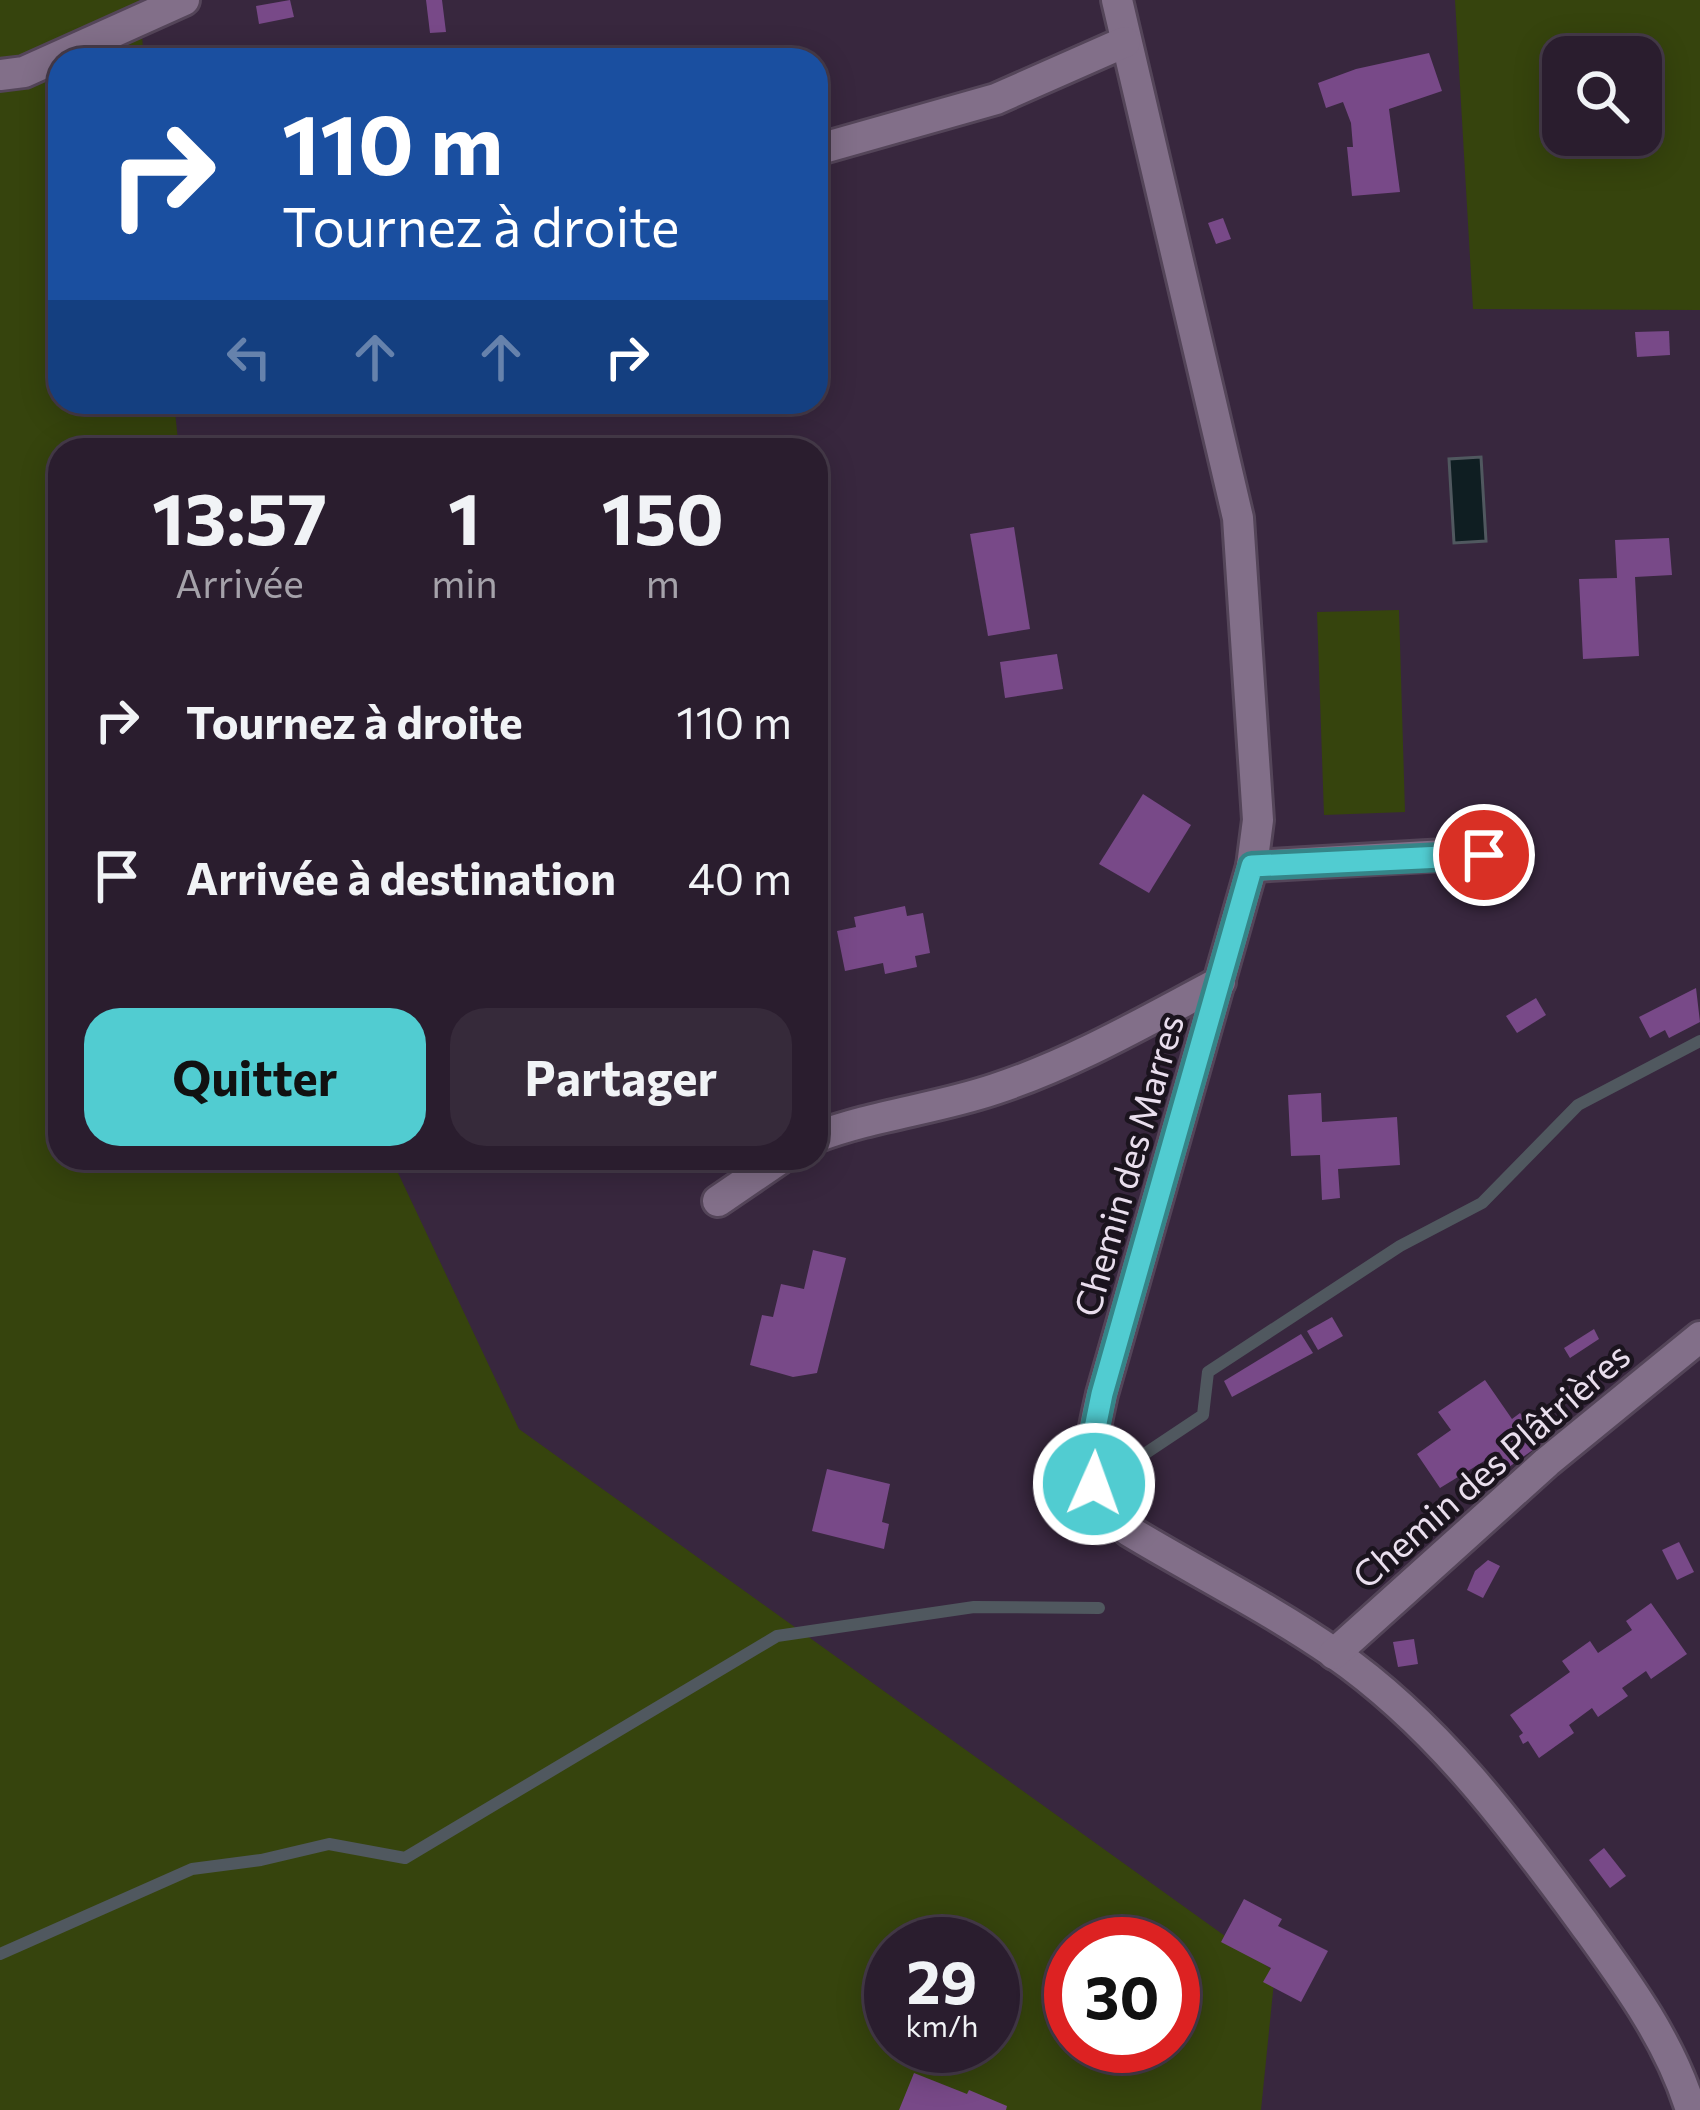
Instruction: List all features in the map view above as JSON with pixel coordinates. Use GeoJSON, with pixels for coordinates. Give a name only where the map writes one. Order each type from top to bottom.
{"type":"FeatureCollection","features":[{"type":"Feature","properties":{"kind":"street"},"geometry":{"type":"LineString","coordinates":[[77,48],[184,0]]}},
{"type":"Feature","properties":{"kind":"street","name":"Chemin des Marres"},"geometry":{"type":"LineString","coordinates":[[1117,0],[1238,518],[1255,717],[1258,820],[1252,866],[1102,1394],[1094,1433],[1094,1484],[1102,1504],[1129,1531],[1334,1654],[1422,1726],[1516,1831],[1659,2034],[1691,2110]]}},
{"type":"Feature","properties":{"kind":"street"},"geometry":{"type":"LineString","coordinates":[[828,148],[979,105],[1125,42]]}},
{"type":"Feature","properties":{"kind":"street"},"geometry":{"type":"LineString","coordinates":[[0,75],[24,72],[48,61]]}},
{"type":"Feature","properties":{"kind":"street"},"geometry":{"type":"LineString","coordinates":[[1252,866],[1515,851]]}},
{"type":"Feature","properties":{"kind":"street"},"geometry":{"type":"LineString","coordinates":[[828,1132],[865,1118],[989,1091],[1062,1065],[1220,982]]}},
{"type":"Feature","properties":{"kind":"street"},"geometry":{"type":"LineString","coordinates":[[718,1201],[763,1170]]}},
{"type":"Feature","properties":{"kind":"street","name":"Chemin des Plâtrières"},"geometry":{"type":"LineString","coordinates":[[1334,1654],[1547,1462],[1700,1337]]}},
{"type":"Feature","properties":{"kind":"green space"},"geometry":{"type":"Polygon","coordinates":[[[0,0],[139,0],[143,48],[48,48],[48,414],[175,414],[178,438],[48,438],[48,1170],[397,1170],[519,1429],[1198,1917],[1044,1917],[1044,2073],[1200,2073],[1200,1918],[1275,1972],[1261,2110],[0,2110],[0,0]]]}},
{"type":"Feature","properties":{"kind":"green space"},"geometry":{"type":"Polygon","coordinates":[[[1455,0],[1700,0],[1700,310],[1473,309],[1455,0]]]}},
{"type":"Feature","properties":{"kind":"green space"},"geometry":{"type":"Polygon","coordinates":[[[1399,610],[1405,812],[1324,815],[1317,612],[1399,610]]]}},
{"type":"Feature","properties":{"kind":"shaded area"},"geometry":{"type":"Polygon","coordinates":[[[1481,457],[1486,541],[1454,543],[1449,459],[1481,457]]]}},
{"type":"Feature","properties":{"kind":"building"},"geometry":{"type":"Polygon","coordinates":[[[290,0],[294,17],[259,24],[256,6],[290,0]]]}},
{"type":"Feature","properties":{"kind":"building"},"geometry":{"type":"Polygon","coordinates":[[[426,0],[442,0],[446,32],[430,33],[426,0]]]}},
{"type":"Feature","properties":{"kind":"building"},"geometry":{"type":"Polygon","coordinates":[[[1429,53],[1442,91],[1389,109],[1400,192],[1352,196],[1347,147],[1353,147],[1351,123],[1343,102],[1326,108],[1318,83],[1356,69],[1429,53]]]}},
{"type":"Feature","properties":{"kind":"building"},"geometry":{"type":"Polygon","coordinates":[[[1223,218],[1231,239],[1216,244],[1208,223],[1223,218]]]}},
{"type":"Feature","properties":{"kind":"building"},"geometry":{"type":"Polygon","coordinates":[[[1669,331],[1670,355],[1637,357],[1635,332],[1669,331]]]}},
{"type":"Feature","properties":{"kind":"building"},"geometry":{"type":"Polygon","coordinates":[[[1014,527],[1030,629],[988,636],[970,534],[1014,527]]]}},
{"type":"Feature","properties":{"kind":"building"},"geometry":{"type":"Polygon","coordinates":[[[1669,538],[1672,575],[1635,577],[1639,656],[1583,659],[1579,579],[1617,578],[1615,540],[1669,538]]]}},
{"type":"Feature","properties":{"kind":"building"},"geometry":{"type":"Polygon","coordinates":[[[1057,654],[1063,689],[1005,698],[1000,662],[1057,654]]]}},
{"type":"Feature","properties":{"kind":"building"},"geometry":{"type":"Polygon","coordinates":[[[1143,794],[1191,825],[1149,893],[1099,864],[1143,794]]]}},
{"type":"Feature","properties":{"kind":"building"},"geometry":{"type":"Polygon","coordinates":[[[905,906],[907,916],[923,913],[930,953],[915,956],[917,967],[885,974],[883,963],[845,971],[837,931],[856,927],[854,917],[905,906]]]}},
{"type":"Feature","properties":{"kind":"building"},"geometry":{"type":"Polygon","coordinates":[[[1696,988],[1700,1022],[1669,1038],[1665,1030],[1650,1038],[1639,1017],[1696,988]]]}},
{"type":"Feature","properties":{"kind":"building"},"geometry":{"type":"Polygon","coordinates":[[[1536,998],[1546,1015],[1517,1033],[1506,1016],[1536,998]]]}},
{"type":"Feature","properties":{"kind":"building"},"geometry":{"type":"Polygon","coordinates":[[[1321,1093],[1322,1122],[1397,1117],[1400,1165],[1338,1169],[1340,1198],[1322,1200],[1320,1155],[1291,1156],[1288,1095],[1321,1093]]]}},
{"type":"Feature","properties":{"kind":"building"},"geometry":{"type":"Polygon","coordinates":[[[813,1250],[846,1258],[817,1373],[793,1377],[750,1365],[762,1315],[773,1317],[781,1284],[804,1289],[813,1250]]]}},
{"type":"Feature","properties":{"kind":"building"},"geometry":{"type":"Polygon","coordinates":[[[1332,1317],[1343,1336],[1318,1350],[1307,1331],[1332,1317]]]}},
{"type":"Feature","properties":{"kind":"building"},"geometry":{"type":"Polygon","coordinates":[[[1594,1329],[1599,1339],[1570,1358],[1564,1348],[1594,1329]]]}},
{"type":"Feature","properties":{"kind":"building"},"geometry":{"type":"Polygon","coordinates":[[[1301,1334],[1313,1353],[1232,1397],[1224,1381],[1301,1334]]]}},
{"type":"Feature","properties":{"kind":"building"},"geometry":{"type":"Polygon","coordinates":[[[1485,1380],[1512,1419],[1520,1413],[1544,1442],[1509,1467],[1499,1452],[1440,1488],[1417,1454],[1451,1430],[1438,1412],[1485,1380]]]}},
{"type":"Feature","properties":{"kind":"building"},"geometry":{"type":"Polygon","coordinates":[[[827,1469],[890,1484],[882,1522],[889,1524],[884,1549],[812,1531],[827,1469]]]}},
{"type":"Feature","properties":{"kind":"building"},"geometry":{"type":"Polygon","coordinates":[[[1679,1542],[1694,1572],[1677,1580],[1662,1550],[1679,1542]]]}},
{"type":"Feature","properties":{"kind":"building"},"geometry":{"type":"Polygon","coordinates":[[[1488,1560],[1500,1566],[1483,1598],[1467,1590],[1475,1571],[1488,1560]]]}},
{"type":"Feature","properties":{"kind":"building"},"geometry":{"type":"Polygon","coordinates":[[[1651,1603],[1687,1654],[1651,1679],[1646,1671],[1622,1688],[1628,1696],[1598,1717],[1592,1708],[1569,1725],[1574,1733],[1539,1758],[1528,1741],[1523,1744],[1519,1736],[1523,1733],[1510,1715],[1570,1672],[1562,1661],[1590,1641],[1598,1653],[1632,1630],[1626,1621],[1651,1603]]]}},
{"type":"Feature","properties":{"kind":"building"},"geometry":{"type":"Polygon","coordinates":[[[1414,1639],[1418,1664],[1398,1667],[1393,1642],[1414,1639]]]}},
{"type":"Feature","properties":{"kind":"building"},"geometry":{"type":"Polygon","coordinates":[[[1604,1848],[1626,1876],[1610,1888],[1589,1860],[1604,1848]]]}},
{"type":"Feature","properties":{"kind":"building"},"geometry":{"type":"Polygon","coordinates":[[[1244,1899],[1282,1919],[1278,1926],[1328,1951],[1301,2002],[1263,1982],[1271,1968],[1221,1942],[1244,1899]]]}},
{"type":"Feature","properties":{"kind":"building"},"geometry":{"type":"Polygon","coordinates":[[[914,2073],[1007,2106],[1006,2110],[899,2110],[914,2073]]]}},
{"type":"Feature","properties":{"kind":"waterway"},"geometry":{"type":"LineString","coordinates":[[1119,1471],[1203,1415],[1208,1372],[1400,1246],[1482,1203],[1578,1105],[1700,1041]]}},
{"type":"Feature","properties":{"kind":"waterway"},"geometry":{"type":"LineString","coordinates":[[0,1954],[192,1869],[329,1844],[405,1858],[777,1636],[974,1607],[1099,1608]]}},
{"type":"Feature","properties":{"kind":"route"},"geometry":{"type":"LineString","coordinates":[[1094,1484],[1094,1433],[1102,1394],[1252,866],[1484,855]]}}]}
